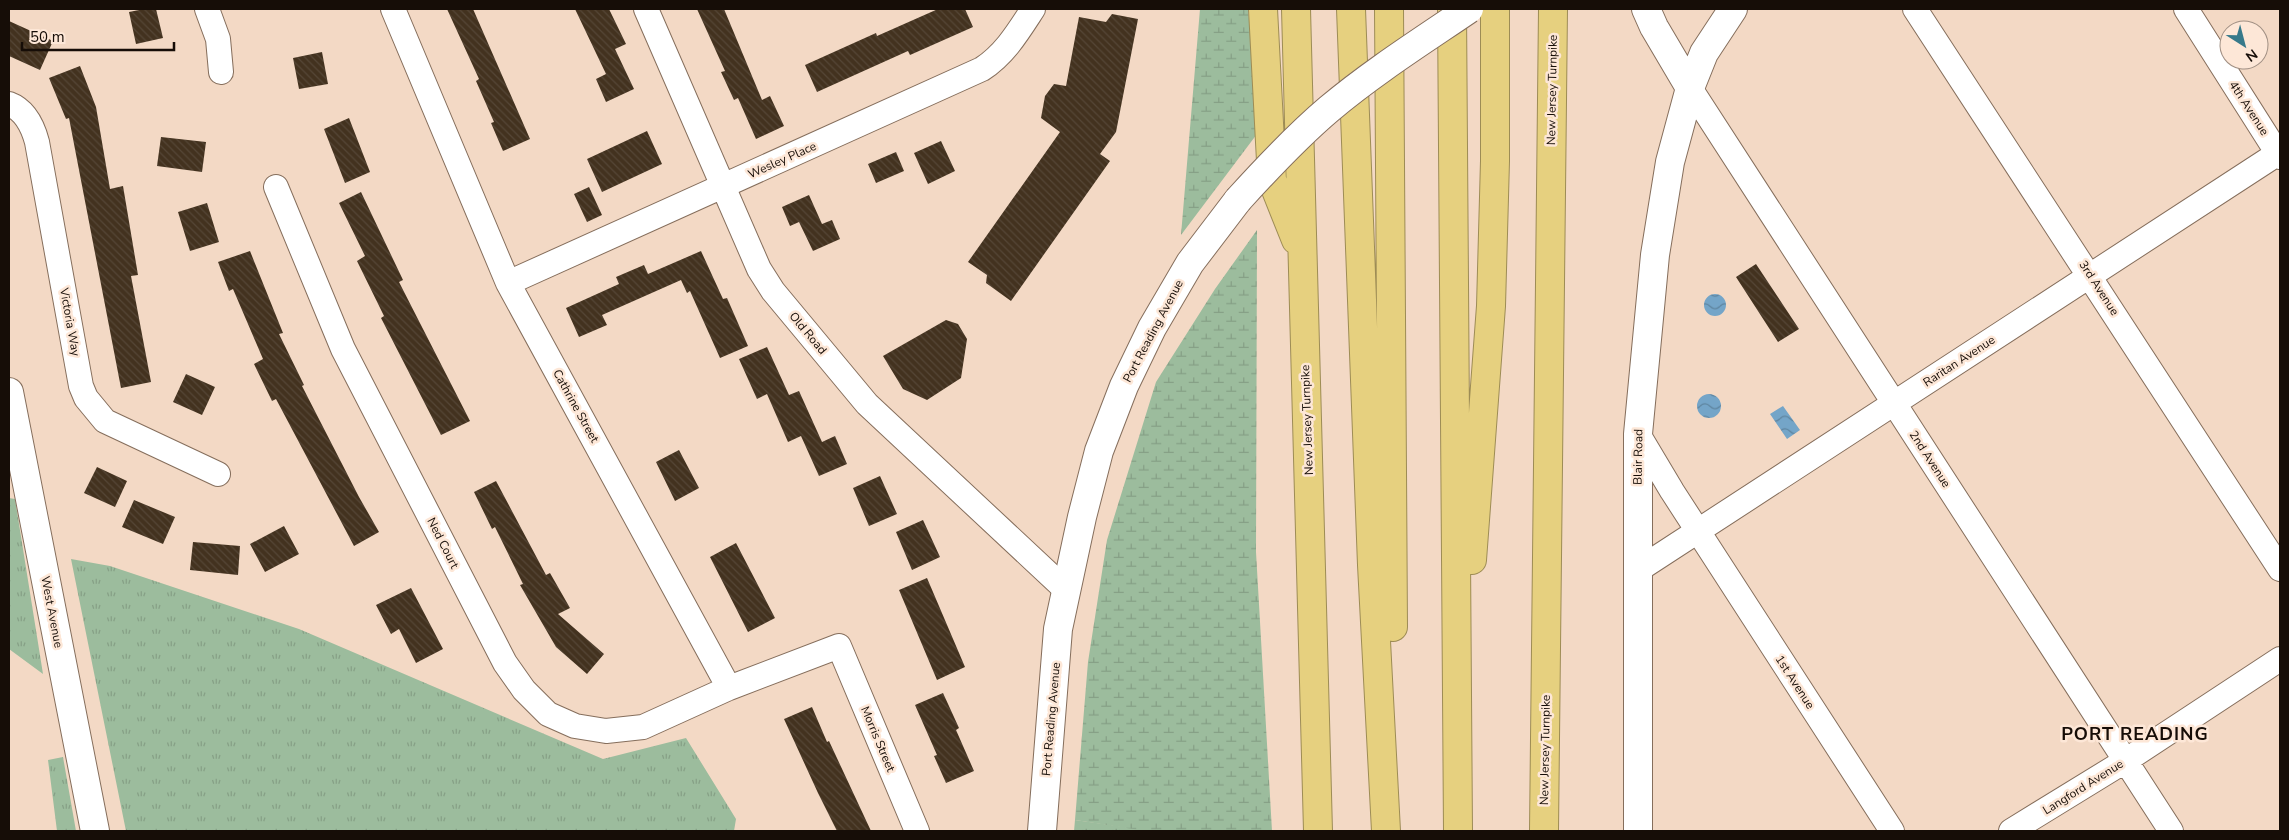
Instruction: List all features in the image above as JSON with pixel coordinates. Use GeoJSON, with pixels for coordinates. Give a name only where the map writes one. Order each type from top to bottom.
{"type":"FeatureCollection","features":[{"type":"Feature","properties":{"kind":"highway"},"geometry":{"type":"LineString","coordinates":[[1263,9],[1272,180],[1303,256]]}},
{"type":"Feature","properties":{"kind":"highway","name":"New Jersey Turnpike"},"geometry":{"type":"LineString","coordinates":[[1296,9],[1318,831]]}},
{"type":"Feature","properties":{"kind":"highway"},"geometry":{"type":"LineString","coordinates":[[1351,9],[1372,565],[1386,831]]}},
{"type":"Feature","properties":{"kind":"highway"},"geometry":{"type":"LineString","coordinates":[[1389,9],[1394,831]]}},
{"type":"Feature","properties":{"kind":"highway"},"geometry":{"type":"LineString","coordinates":[[1452,9],[1458,831]]}},
{"type":"Feature","properties":{"kind":"highway"},"geometry":{"type":"LineString","coordinates":[[1457,716],[1472,564],[1491,306],[1495,161],[1495,9]]}},
{"type":"Feature","properties":{"kind":"highway","name":"New Jersey Turnpike"},"geometry":{"type":"LineString","coordinates":[[1544,831],[1553,9]]}},
{"type":"Feature","properties":{"kind":"highway"},"geometry":{"type":"LineString","coordinates":[[1552,116],[1561,9]]}},
{"type":"Feature","properties":{"kind":"street"},"geometry":{"type":"LineString","coordinates":[[206,9],[218,39],[221,72]]}},
{"type":"Feature","properties":{"kind":"street","name":"Cathrine Street"},"geometry":{"type":"LineString","coordinates":[[393,9],[508,282],[729,688]]}},
{"type":"Feature","properties":{"kind":"street","name":"Old Road"},"geometry":{"type":"LineString","coordinates":[[646,9],[759,269],[773,291],[867,404],[1066,590]]}},
{"type":"Feature","properties":{"kind":"street","name":"Wesley Place"},"geometry":{"type":"LineString","coordinates":[[508,282],[982,69],[996,60],[1006,49],[1033,9]]}},
{"type":"Feature","properties":{"kind":"street","name":"Port Reading Avenue"},"geometry":{"type":"LineString","coordinates":[[1042,831],[1058,628],[1066,590],[1100,451],[1124,386],[1152,328],[1190,262],[1238,200],[1284,150],[1329,109],[1375,73],[1469,9]]}},
{"type":"Feature","properties":{"kind":"street"},"geometry":{"type":"LineString","coordinates":[[1646,9],[1654,27],[1690,88]]}},
{"type":"Feature","properties":{"kind":"street"},"geometry":{"type":"LineString","coordinates":[[1690,88],[1704,53],[1733,9]]}},
{"type":"Feature","properties":{"kind":"street","name":"3rd Avenue"},"geometry":{"type":"LineString","coordinates":[[1915,9],[2091,275],[2280,569]]}},
{"type":"Feature","properties":{"kind":"street","name":"4th Avenue"},"geometry":{"type":"LineString","coordinates":[[2186,9],[2280,154]]}},
{"type":"Feature","properties":{"kind":"street","name":"2nd Avenue"},"geometry":{"type":"LineString","coordinates":[[1690,88],[2171,831]]}},
{"type":"Feature","properties":{"kind":"street","name":"Blair Road"},"geometry":{"type":"LineString","coordinates":[[1638,831],[1638,434],[1646,340],[1661,214],[1677,130],[1690,88]]}},
{"type":"Feature","properties":{"kind":"street","name":"Victoria Way"},"geometry":{"type":"LineString","coordinates":[[9,104],[15,106],[33,128],[37,142],[81,386],[86,398],[105,421],[218,474]]}},
{"type":"Feature","properties":{"kind":"street","name":"Raritan Avenue"},"geometry":{"type":"LineString","coordinates":[[1638,570],[2280,154]]}},
{"type":"Feature","properties":{"kind":"street","name":"Ned Court"},"geometry":{"type":"LineString","coordinates":[[276,187],[343,350],[505,663],[524,690],[548,714],[575,726],[606,731],[643,728],[729,688]]}},
{"type":"Feature","properties":{"kind":"street","name":"West Avenue"},"geometry":{"type":"LineString","coordinates":[[9,392],[95,831]]}},
{"type":"Feature","properties":{"kind":"street","name":"1st Avenue"},"geometry":{"type":"LineString","coordinates":[[1638,434],[1698,532],[1892,831]]}},
{"type":"Feature","properties":{"kind":"street","name":"Morris Street"},"geometry":{"type":"LineString","coordinates":[[729,688],[839,646],[917,831]]}},
{"type":"Feature","properties":{"kind":"street","name":"Langford Avenue"},"geometry":{"type":"LineString","coordinates":[[2011,831],[2126,761],[2280,659]]}},
{"type":"Feature","properties":{"kind":"green space"},"geometry":{"type":"Polygon","coordinates":[[[1200,9],[1248,9],[1260,130],[1181,235],[1200,9]]]}},
{"type":"Feature","properties":{"kind":"green space"},"geometry":{"type":"Polygon","coordinates":[[[1257,230],[1256,552],[1272,831],[1146,831],[1075,820],[1088,662],[1107,540],[1156,382],[1215,289],[1257,230]]]}},
{"type":"Feature","properties":{"kind":"green space"},"geometry":{"type":"Polygon","coordinates":[[[9,498],[15,499],[43,674],[9,649],[9,498]]]}},
{"type":"Feature","properties":{"kind":"green space"},"geometry":{"type":"Polygon","coordinates":[[[71,559],[110,566],[299,629],[603,759],[686,738],[736,819],[734,831],[126,831],[71,559]]]}},
{"type":"Feature","properties":{"kind":"green space"},"geometry":{"type":"Polygon","coordinates":[[[63,757],[76,831],[57,831],[48,760],[63,757]]]}},
{"type":"Feature","properties":{"kind":"green space"},"geometry":{"type":"Polygon","coordinates":[[[1075,820],[1146,830],[1146,831],[1074,831],[1075,820]]]}},
{"type":"Feature","properties":{"kind":"water"},"geometry":{"type":"Polygon","coordinates":[[[1715,294],[1723,297],[1726,305],[1723,313],[1715,316],[1707,313],[1704,305],[1707,297],[1715,294]]]}},
{"type":"Feature","properties":{"kind":"water"},"geometry":{"type":"Polygon","coordinates":[[[1709,394],[1718,397],[1721,406],[1718,415],[1709,418],[1700,415],[1697,406],[1700,397],[1709,394]]]}},
{"type":"Feature","properties":{"kind":"water"},"geometry":{"type":"Polygon","coordinates":[[[1783,406],[1800,430],[1787,439],[1770,414],[1783,406]]]}},
{"type":"Feature","properties":{"kind":"building"},"geometry":{"type":"Polygon","coordinates":[[[156,9],[163,38],[136,44],[129,12],[156,9]]]}},
{"type":"Feature","properties":{"kind":"building"},"geometry":{"type":"Polygon","coordinates":[[[447,9],[473,9],[530,139],[503,151],[491,123],[494,122],[476,81],[479,79],[447,9]]]}},
{"type":"Feature","properties":{"kind":"building"},"geometry":{"type":"Polygon","coordinates":[[[575,9],[609,9],[626,44],[615,49],[634,89],[606,102],[596,79],[606,74],[575,9]]]}},
{"type":"Feature","properties":{"kind":"building"},"geometry":{"type":"Polygon","coordinates":[[[697,9],[724,9],[762,100],[770,96],[784,126],[756,139],[738,98],[734,100],[721,72],[725,71],[697,9]]]}},
{"type":"Feature","properties":{"kind":"building"},"geometry":{"type":"Polygon","coordinates":[[[938,9],[965,9],[973,27],[910,55],[908,51],[817,92],[805,65],[876,33],[877,36],[938,9]]]}},
{"type":"Feature","properties":{"kind":"building"},"geometry":{"type":"Polygon","coordinates":[[[1112,14],[1138,19],[1116,132],[1100,154],[1110,161],[1011,301],[986,283],[987,275],[968,262],[1060,132],[1041,118],[1045,96],[1054,84],[1066,86],[1079,17],[1106,22],[1112,14]]]}},
{"type":"Feature","properties":{"kind":"building"},"geometry":{"type":"Polygon","coordinates":[[[9,21],[53,41],[40,70],[9,56],[9,21]]]}},
{"type":"Feature","properties":{"kind":"building"},"geometry":{"type":"Polygon","coordinates":[[[322,52],[328,84],[299,89],[293,58],[322,52]]]}},
{"type":"Feature","properties":{"kind":"building"},"geometry":{"type":"Polygon","coordinates":[[[80,66],[96,107],[110,189],[123,186],[138,275],[131,276],[151,382],[121,388],[69,118],[66,119],[49,78],[80,66]]]}},
{"type":"Feature","properties":{"kind":"building"},"geometry":{"type":"Polygon","coordinates":[[[349,118],[370,172],[345,183],[324,129],[349,118]]]}},
{"type":"Feature","properties":{"kind":"building"},"geometry":{"type":"Polygon","coordinates":[[[647,131],[662,164],[602,192],[587,159],[647,131]]]}},
{"type":"Feature","properties":{"kind":"building"},"geometry":{"type":"Polygon","coordinates":[[[161,137],[206,142],[202,172],[157,166],[161,137]]]}},
{"type":"Feature","properties":{"kind":"building"},"geometry":{"type":"Polygon","coordinates":[[[941,141],[955,171],[928,184],[914,153],[941,141]]]}},
{"type":"Feature","properties":{"kind":"building"},"geometry":{"type":"Polygon","coordinates":[[[896,152],[904,171],[876,183],[868,164],[896,152]]]}},
{"type":"Feature","properties":{"kind":"building"},"geometry":{"type":"Polygon","coordinates":[[[589,187],[602,215],[587,222],[574,194],[589,187]]]}},
{"type":"Feature","properties":{"kind":"building"},"geometry":{"type":"Polygon","coordinates":[[[361,192],[403,280],[399,282],[470,421],[441,435],[381,318],[384,316],[357,261],[365,256],[339,203],[361,192]]]}},
{"type":"Feature","properties":{"kind":"building"},"geometry":{"type":"Polygon","coordinates":[[[809,195],[822,224],[832,220],[840,239],[813,251],[799,222],[790,226],[782,207],[809,195]]]}},
{"type":"Feature","properties":{"kind":"building"},"geometry":{"type":"Polygon","coordinates":[[[207,203],[219,242],[190,251],[178,212],[207,203]]]}},
{"type":"Feature","properties":{"kind":"building"},"geometry":{"type":"Polygon","coordinates":[[[250,251],[283,333],[279,334],[304,385],[302,386],[379,532],[354,546],[276,399],[272,401],[254,364],[263,359],[233,289],[229,291],[218,262],[250,251]]]}},
{"type":"Feature","properties":{"kind":"building"},"geometry":{"type":"Polygon","coordinates":[[[701,251],[723,299],[727,298],[748,346],[720,358],[690,291],[687,293],[681,280],[602,315],[607,325],[579,337],[566,308],[619,284],[616,277],[644,265],[648,274],[701,251]]]}},
{"type":"Feature","properties":{"kind":"building"},"geometry":{"type":"Polygon","coordinates":[[[1756,264],[1799,329],[1778,342],[1736,277],[1756,264]]]}},
{"type":"Feature","properties":{"kind":"building"},"geometry":{"type":"Polygon","coordinates":[[[946,320],[958,324],[967,339],[961,378],[927,400],[903,389],[883,356],[946,320]]]}},
{"type":"Feature","properties":{"kind":"building"},"geometry":{"type":"Polygon","coordinates":[[[767,347],[789,395],[799,391],[822,442],[835,436],[847,464],[819,476],[801,436],[788,442],[767,394],[757,399],[739,359],[767,347]]]}},
{"type":"Feature","properties":{"kind":"building"},"geometry":{"type":"Polygon","coordinates":[[[186,374],[215,387],[202,415],[173,402],[186,374]]]}},
{"type":"Feature","properties":{"kind":"building"},"geometry":{"type":"Polygon","coordinates":[[[679,450],[699,488],[675,501],[656,462],[679,450]]]}},
{"type":"Feature","properties":{"kind":"building"},"geometry":{"type":"Polygon","coordinates":[[[97,467],[127,481],[115,507],[84,493],[97,467]]]}},
{"type":"Feature","properties":{"kind":"building"},"geometry":{"type":"Polygon","coordinates":[[[880,476],[897,514],[869,526],[853,488],[880,476]]]}},
{"type":"Feature","properties":{"kind":"building"},"geometry":{"type":"Polygon","coordinates":[[[496,481],[546,575],[550,573],[570,608],[558,614],[604,654],[587,674],[556,647],[520,585],[523,584],[495,527],[492,529],[474,492],[496,481]]]}},
{"type":"Feature","properties":{"kind":"building"},"geometry":{"type":"Polygon","coordinates":[[[134,500],[175,517],[163,544],[122,527],[134,500]]]}},
{"type":"Feature","properties":{"kind":"building"},"geometry":{"type":"Polygon","coordinates":[[[923,520],[940,557],[912,570],[896,532],[923,520]]]}},
{"type":"Feature","properties":{"kind":"building"},"geometry":{"type":"Polygon","coordinates":[[[284,526],[299,554],[265,572],[250,544],[284,526]]]}},
{"type":"Feature","properties":{"kind":"building"},"geometry":{"type":"Polygon","coordinates":[[[193,542],[240,546],[238,575],[190,570],[193,542]]]}},
{"type":"Feature","properties":{"kind":"building"},"geometry":{"type":"Polygon","coordinates":[[[736,543],[775,618],[748,632],[710,557],[736,543]]]}},
{"type":"Feature","properties":{"kind":"building"},"geometry":{"type":"Polygon","coordinates":[[[927,578],[965,667],[937,680],[899,590],[927,578]]]}},
{"type":"Feature","properties":{"kind":"building"},"geometry":{"type":"Polygon","coordinates":[[[411,588],[443,649],[416,663],[399,629],[391,634],[376,605],[411,588]]]}},
{"type":"Feature","properties":{"kind":"building"},"geometry":{"type":"Polygon","coordinates":[[[943,693],[959,728],[956,730],[974,771],[946,783],[934,756],[937,755],[915,705],[943,693]]]}},
{"type":"Feature","properties":{"kind":"building"},"geometry":{"type":"Polygon","coordinates":[[[812,707],[871,831],[837,831],[818,793],[784,719],[812,707]]]}},
{"type":"Feature","properties":{"kind":"district","name":"PORT READING"},"geometry":{"type":"Point","coordinates":[2135,734]}}]}
